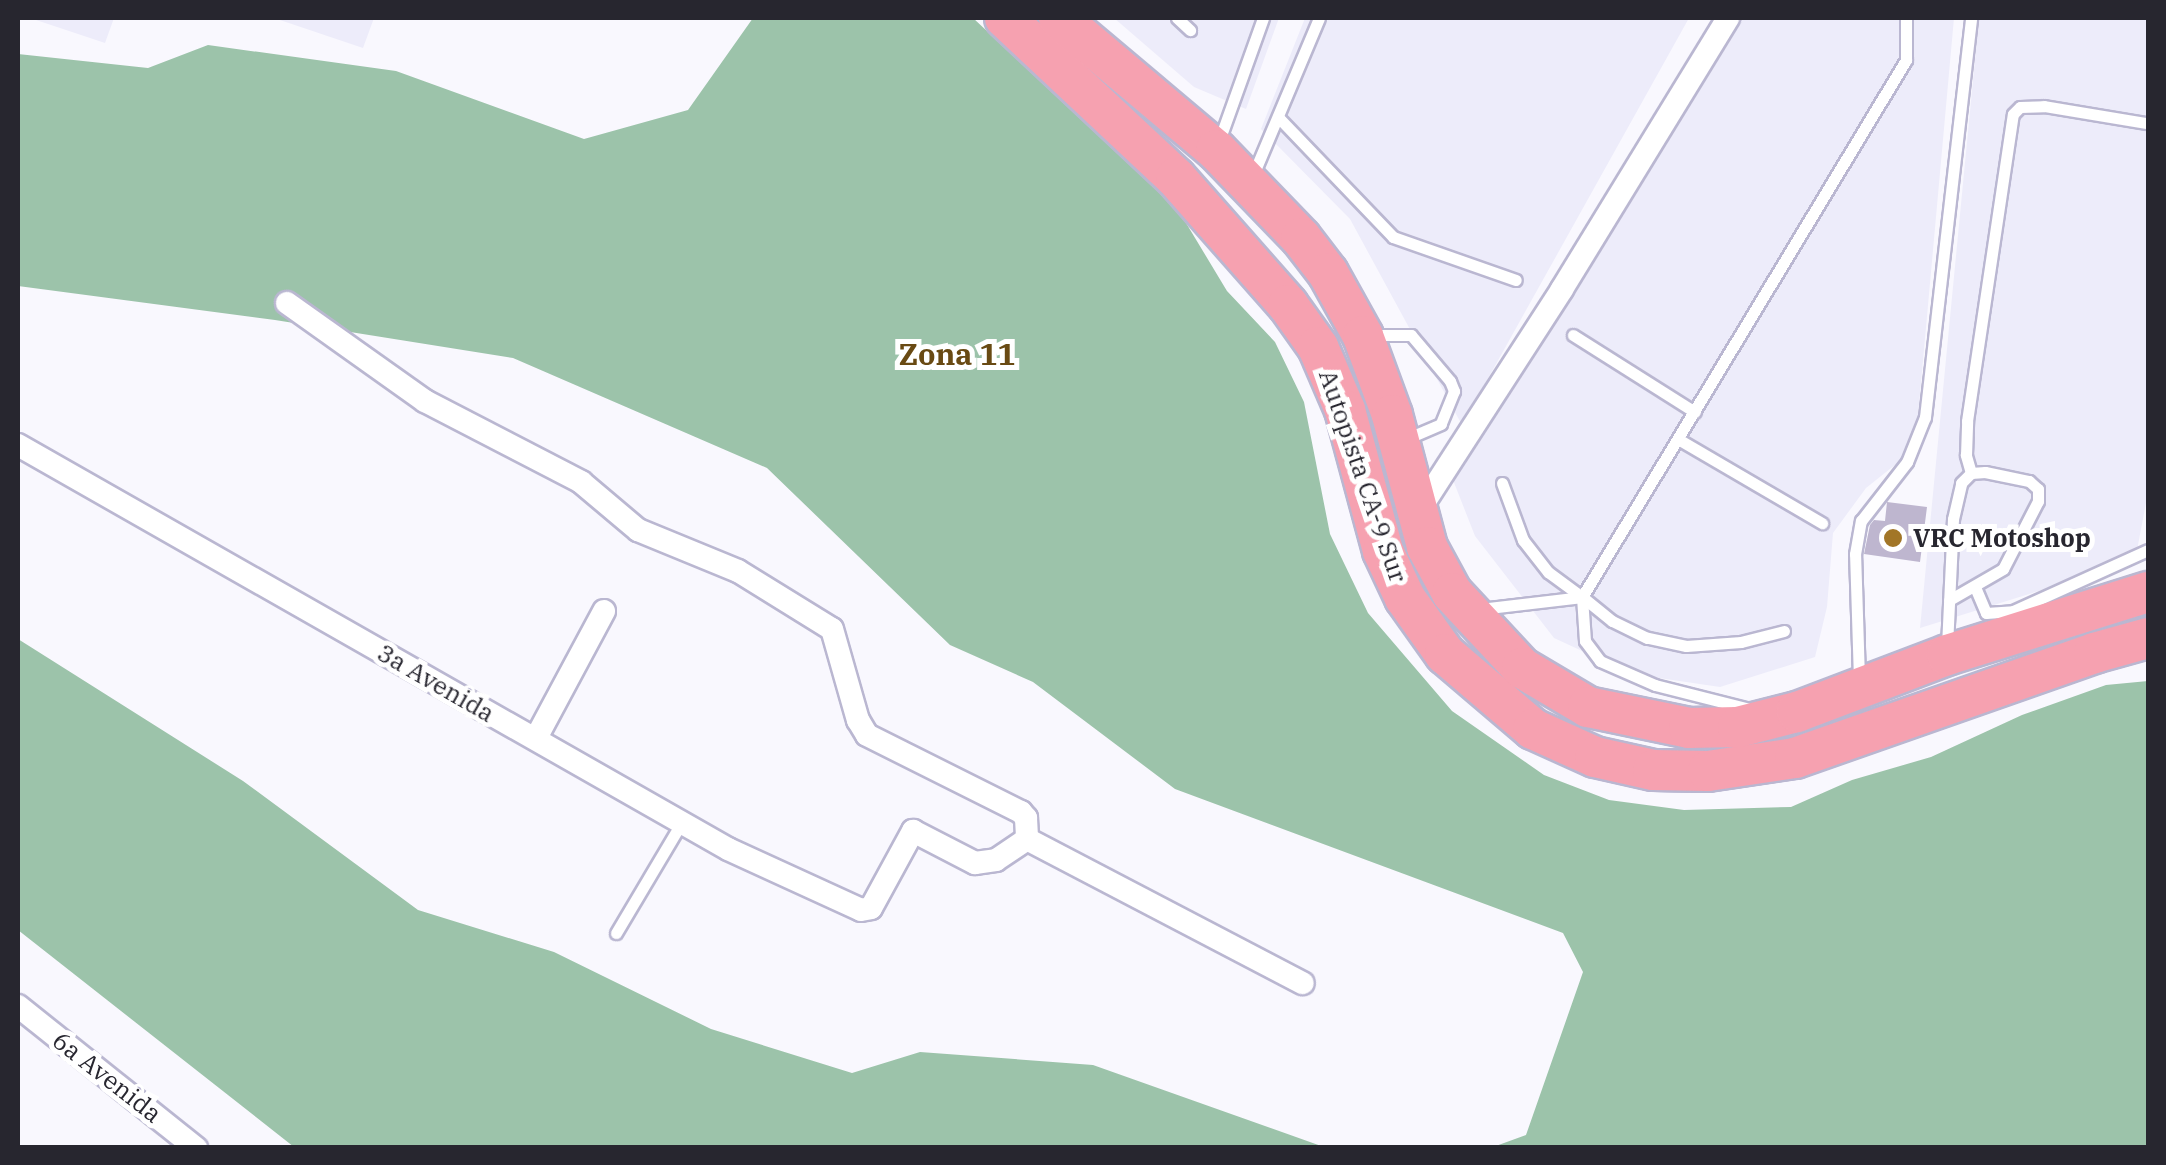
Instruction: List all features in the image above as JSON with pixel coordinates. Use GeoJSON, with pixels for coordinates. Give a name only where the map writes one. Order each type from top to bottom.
{"type":"FeatureCollection","features":[{"type":"Feature","properties":{"kind":"highway","name":"Autopista CA-9 Sur"},"geometry":{"type":"LineString","coordinates":[[1005,18],[1176,178],[1253,260],[1318,347],[1345,410],[1384,552],[1405,598],[1445,654],[1533,729],[1595,757],[1653,770],[1708,771],[1795,758],[2094,653],[2148,638]]}},
{"type":"Feature","properties":{"kind":"highway","name":"Autopista CA-9 Sur"},"geometry":{"type":"LineString","coordinates":[[1059,18],[1216,150],[1328,273],[1363,336],[1399,441],[1428,547],[1466,609],[1522,668],[1588,706],[1688,728],[1738,727],[1778,717],[1946,655],[2148,592]]}},
{"type":"Feature","properties":{"kind":"highway"},"geometry":{"type":"LineString","coordinates":[[1176,178],[1216,150]]}},
{"type":"Feature","properties":{"kind":"street"},"geometry":{"type":"LineString","coordinates":[[1418,512],[1562,290],[1728,18]]}},
{"type":"Feature","properties":{"kind":"street"},"geometry":{"type":"LineString","coordinates":[[287,303],[425,401],[580,482],[638,530],[738,572],[832,630],[867,736],[1020,812],[1026,818],[1027,839],[1302,983]]}},
{"type":"Feature","properties":{"kind":"street","name":"3a Avenida"},"geometry":{"type":"LineString","coordinates":[[18,445],[728,850],[861,910],[872,908],[913,831],[975,862],[996,860],[1027,839]]}},
{"type":"Feature","properties":{"kind":"street"},"geometry":{"type":"LineString","coordinates":[[536,738],[604,611]]}},
{"type":"Feature","properties":{"kind":"street","name":"6a Avenida"},"geometry":{"type":"LineString","coordinates":[[18,1006],[196,1148]]}},
{"type":"Feature","properties":{"kind":"lane"},"geometry":{"type":"LineString","coordinates":[[1177,18],[1190,30]]}},
{"type":"Feature","properties":{"kind":"lane"},"geometry":{"type":"LineString","coordinates":[[1216,150],[1263,18]]}},
{"type":"Feature","properties":{"kind":"lane"},"geometry":{"type":"LineString","coordinates":[[1249,182],[1319,18]]}},
{"type":"Feature","properties":{"kind":"lane"},"geometry":{"type":"LineString","coordinates":[[1778,717],[1654,685],[1600,661],[1585,641],[1582,597],[1906,60],[1906,18]]}},
{"type":"Feature","properties":{"kind":"lane"},"geometry":{"type":"LineString","coordinates":[[1860,688],[1855,554],[1861,521],[1906,462],[1925,417],[1970,18]]}},
{"type":"Feature","properties":{"kind":"lane"},"geometry":{"type":"LineString","coordinates":[[1971,473],[1966,455],[1967,421],[2014,114],[2020,107],[2044,106],[2146,123]]}},
{"type":"Feature","properties":{"kind":"lane"},"geometry":{"type":"LineString","coordinates":[[1279,118],[1394,237],[1516,280]]}},
{"type":"Feature","properties":{"kind":"lane"},"geometry":{"type":"LineString","coordinates":[[1363,336],[1411,336],[1450,381],[1454,391],[1441,424],[1399,441]]}},
{"type":"Feature","properties":{"kind":"lane"},"geometry":{"type":"LineString","coordinates":[[1573,336],[1694,412]]}},
{"type":"Feature","properties":{"kind":"lane"},"geometry":{"type":"LineString","coordinates":[[1678,438],[1822,524]]}},
{"type":"Feature","properties":{"kind":"lane"},"geometry":{"type":"LineString","coordinates":[[1949,600],[2004,570],[2038,501],[2038,489],[2030,481],[1971,473]]}},
{"type":"Feature","properties":{"kind":"lane"},"geometry":{"type":"LineString","coordinates":[[1946,655],[1953,519],[1961,483],[1971,473]]}},
{"type":"Feature","properties":{"kind":"lane"},"geometry":{"type":"LineString","coordinates":[[1502,483],[1523,540],[1548,572],[1612,621],[1647,638],[1686,646],[1742,642],[1784,631]]}},
{"type":"Feature","properties":{"kind":"lane"},"geometry":{"type":"LineString","coordinates":[[1975,587],[1986,613],[2013,611],[2148,550]]}},
{"type":"Feature","properties":{"kind":"lane"},"geometry":{"type":"LineString","coordinates":[[1466,609],[1512,608],[1582,597]]}},
{"type":"Feature","properties":{"kind":"lane"},"geometry":{"type":"LineString","coordinates":[[616,933],[682,822]]}},
{"type":"Feature","properties":{"kind":"shaded area"},"geometry":{"type":"Polygon","coordinates":[[[30,18],[114,18],[105,43],[30,18]]]}},
{"type":"Feature","properties":{"kind":"shaded area"},"geometry":{"type":"Polygon","coordinates":[[[274,18],[374,18],[363,48],[274,18]]]}},
{"type":"Feature","properties":{"kind":"shaded area"},"geometry":{"type":"Polygon","coordinates":[[[1114,18],[1279,18],[1246,109],[1194,87],[1114,18]]]}},
{"type":"Feature","properties":{"kind":"shaded area"},"geometry":{"type":"Polygon","coordinates":[[[1305,18],[1689,18],[1462,425],[1350,219],[1261,129],[1305,18]]]}},
{"type":"Feature","properties":{"kind":"shaded area"},"geometry":{"type":"Polygon","coordinates":[[[1740,18],[1954,18],[1915,449],[1866,488],[1833,533],[1827,607],[1815,657],[1720,687],[1632,674],[1554,638],[1475,536],[1453,480],[1740,18]]]}},
{"type":"Feature","properties":{"kind":"shaded area"},"geometry":{"type":"Polygon","coordinates":[[[1979,18],[2148,18],[2148,492],[2135,561],[1920,628],[1979,18]]]}},
{"type":"Feature","properties":{"kind":"green space"},"geometry":{"type":"Polygon","coordinates":[[[753,18],[973,18],[1177,208],[1227,291],[1275,342],[1304,402],[1330,534],[1368,613],[1452,711],[1544,775],[1609,800],[1684,810],[1791,807],[1852,780],[1931,757],[2022,715],[2106,685],[2148,681],[2148,1147],[1493,1147],[1526,1135],[1583,972],[1563,933],[1175,789],[1033,682],[950,645],[767,468],[513,358],[275,320],[18,286],[18,54],[148,68],[208,45],[396,71],[584,139],[688,110],[753,18]]]}},
{"type":"Feature","properties":{"kind":"green space"},"geometry":{"type":"Polygon","coordinates":[[[18,639],[243,781],[418,910],[554,952],[711,1029],[852,1073],[920,1052],[1093,1065],[1324,1147],[294,1147],[18,930],[18,639]]]}},
{"type":"Feature","properties":{"kind":"building","name":"VRC Motoshop"},"geometry":{"type":"Polygon","coordinates":[[[1887,502],[1927,507],[1920,562],[1864,554],[1870,525],[1874,520],[1885,521],[1887,502]]]}},
{"type":"Feature","properties":{"kind":"place","name":"VRC Motoshop"},"geometry":{"type":"Point","coordinates":[1893,538]}},
{"type":"Feature","properties":{"kind":"district","name":"Zona 11"},"geometry":{"type":"Point","coordinates":[957,354]}}]}
